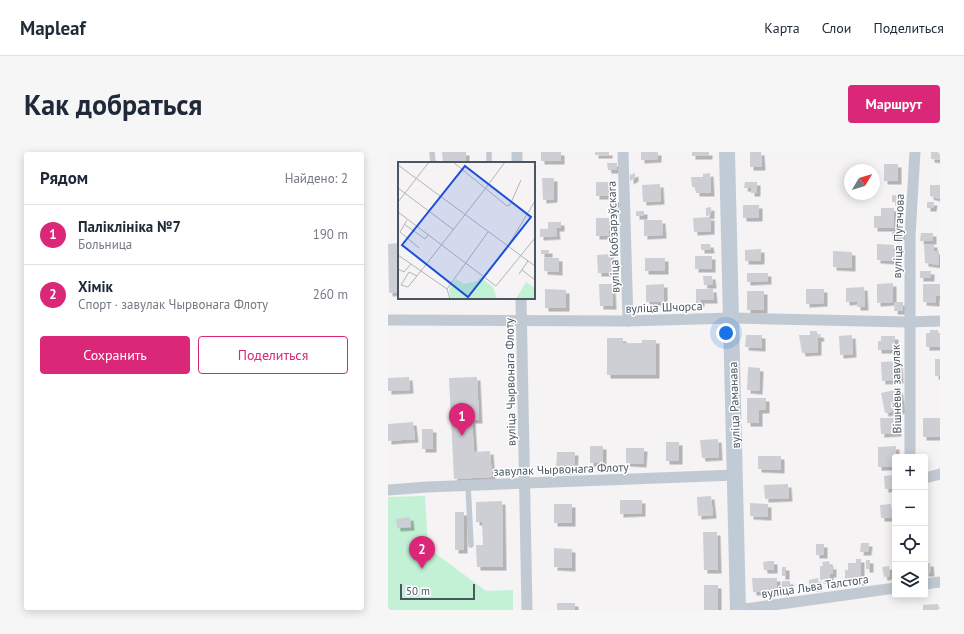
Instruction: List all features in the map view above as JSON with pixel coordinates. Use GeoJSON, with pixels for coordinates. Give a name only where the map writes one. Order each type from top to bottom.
{"type":"FeatureCollection","features":[{"type":"Feature","properties":{"kind":"main road","name":"вуліца Раманава"},"geometry":{"type":"LineString","coordinates":[[727,152],[736,475],[738,610]]}},
{"type":"Feature","properties":{"kind":"street","name":"вуліца Кобзарэўскага"},"geometry":{"type":"LineString","coordinates":[[624,152],[628,321]]}},
{"type":"Feature","properties":{"kind":"street","name":"вуліца Пугачова"},"geometry":{"type":"LineString","coordinates":[[908,322],[910,236],[915,152]]}},
{"type":"Feature","properties":{"kind":"street","name":"вуліца Чырвонага Флоту"},"geometry":{"type":"LineString","coordinates":[[521,299],[527,610]]}},
{"type":"Feature","properties":{"kind":"street","name":"вуліца Шчорса"},"geometry":{"type":"LineString","coordinates":[[388,320],[628,321],[732,318],[908,322],[940,320]]}},
{"type":"Feature","properties":{"kind":"street","name":"Вішнёвы завулак"},"geometry":{"type":"LineString","coordinates":[[908,322],[910,454]]}},
{"type":"Feature","properties":{"kind":"street"},"geometry":{"type":"LineString","coordinates":[[928,477],[940,474]]}},
{"type":"Feature","properties":{"kind":"street","name":"завулак Чырвонага Флоту"},"geometry":{"type":"LineString","coordinates":[[388,490],[468,485],[736,475]]}},
{"type":"Feature","properties":{"kind":"street"},"geometry":{"type":"LineString","coordinates":[[928,584],[940,582]]}},
{"type":"Feature","properties":{"kind":"street","name":"вуліца Льва Талстога"},"geometry":{"type":"LineString","coordinates":[[738,610],[892,588]]}},
{"type":"Feature","properties":{"kind":"lane"},"geometry":{"type":"LineString","coordinates":[[432,152],[433,162]]}},
{"type":"Feature","properties":{"kind":"lane"},"geometry":{"type":"LineString","coordinates":[[468,485],[471,545]]}},
{"type":"Feature","properties":{"kind":"green space"},"geometry":{"type":"Polygon","coordinates":[[[425,496],[428,548],[486,591],[513,590],[513,610],[388,610],[388,497],[425,496]]]}},
{"type":"Feature","properties":{"kind":"building"},"geometry":{"type":"Polygon","coordinates":[[[442,152],[466,152],[466,162],[443,162],[442,152]]]}},
{"type":"Feature","properties":{"kind":"building"},"geometry":{"type":"Polygon","coordinates":[[[541,152],[561,152],[561,161],[541,161],[541,152]]]}},
{"type":"Feature","properties":{"kind":"building"},"geometry":{"type":"Polygon","coordinates":[[[595,152],[609,152],[609,155],[595,155],[595,152]]]}},
{"type":"Feature","properties":{"kind":"building"},"geometry":{"type":"Polygon","coordinates":[[[641,152],[658,152],[658,159],[641,160],[641,152]]]}},
{"type":"Feature","properties":{"kind":"building"},"geometry":{"type":"Polygon","coordinates":[[[692,152],[709,152],[709,156],[692,156],[692,152]]]}},
{"type":"Feature","properties":{"kind":"building"},"geometry":{"type":"Polygon","coordinates":[[[750,152],[761,152],[762,167],[750,167],[750,152]]]}},
{"type":"Feature","properties":{"kind":"building"},"geometry":{"type":"Polygon","coordinates":[[[931,152],[940,152],[940,160],[931,159],[931,152]]]}},
{"type":"Feature","properties":{"kind":"building"},"geometry":{"type":"Polygon","coordinates":[[[607,163],[617,163],[617,170],[608,170],[607,163]]]}},
{"type":"Feature","properties":{"kind":"building"},"geometry":{"type":"Polygon","coordinates":[[[884,164],[898,164],[898,181],[884,181],[884,164]]]}},
{"type":"Feature","properties":{"kind":"building"},"geometry":{"type":"Polygon","coordinates":[[[635,173],[635,178],[630,181],[630,175],[635,173]]]}},
{"type":"Feature","properties":{"kind":"building"},"geometry":{"type":"Polygon","coordinates":[[[710,173],[711,193],[696,193],[696,187],[692,187],[691,177],[703,177],[703,174],[710,173]]]}},
{"type":"Feature","properties":{"kind":"building"},"geometry":{"type":"Polygon","coordinates":[[[542,178],[554,178],[554,199],[543,200],[542,178]]]}},
{"type":"Feature","properties":{"kind":"building"},"geometry":{"type":"Polygon","coordinates":[[[596,182],[610,182],[610,186],[608,186],[608,196],[596,196],[596,182]]]}},
{"type":"Feature","properties":{"kind":"building"},"geometry":{"type":"Polygon","coordinates":[[[745,182],[757,182],[757,193],[751,193],[751,188],[744,188],[745,182]]]}},
{"type":"Feature","properties":{"kind":"building"},"geometry":{"type":"Polygon","coordinates":[[[660,184],[661,201],[643,202],[642,185],[660,184]]]}},
{"type":"Feature","properties":{"kind":"building"},"geometry":{"type":"Polygon","coordinates":[[[930,185],[940,185],[940,199],[930,196],[930,185]]]}},
{"type":"Feature","properties":{"kind":"building"},"geometry":{"type":"Polygon","coordinates":[[[892,195],[901,195],[901,202],[892,202],[892,195]]]}},
{"type":"Feature","properties":{"kind":"building"},"geometry":{"type":"Polygon","coordinates":[[[609,199],[616,199],[616,204],[609,204],[609,199]]]}},
{"type":"Feature","properties":{"kind":"building"},"geometry":{"type":"Polygon","coordinates":[[[927,202],[934,202],[933,208],[927,208],[927,202]]]}},
{"type":"Feature","properties":{"kind":"building"},"geometry":{"type":"Polygon","coordinates":[[[743,205],[759,205],[759,218],[743,218],[743,205]]]}},
{"type":"Feature","properties":{"kind":"building"},"geometry":{"type":"Polygon","coordinates":[[[610,206],[617,206],[618,211],[610,211],[610,206]]]}},
{"type":"Feature","properties":{"kind":"building"},"geometry":{"type":"Polygon","coordinates":[[[711,207],[711,215],[706,216],[706,208],[711,207]]]}},
{"type":"Feature","properties":{"kind":"building"},"geometry":{"type":"Polygon","coordinates":[[[881,208],[894,208],[894,228],[874,228],[874,216],[881,216],[881,208]]]}},
{"type":"Feature","properties":{"kind":"building"},"geometry":{"type":"Polygon","coordinates":[[[636,211],[644,211],[644,216],[636,216],[636,211]]]}},
{"type":"Feature","properties":{"kind":"building"},"geometry":{"type":"Polygon","coordinates":[[[711,217],[711,231],[694,232],[693,218],[711,217]]]}},
{"type":"Feature","properties":{"kind":"building"},"geometry":{"type":"Polygon","coordinates":[[[596,218],[609,218],[609,236],[596,236],[596,218]]]}},
{"type":"Feature","properties":{"kind":"building"},"geometry":{"type":"Polygon","coordinates":[[[644,220],[662,220],[663,235],[644,236],[644,220]]]}},
{"type":"Feature","properties":{"kind":"building"},"geometry":{"type":"Polygon","coordinates":[[[548,222],[561,222],[561,228],[556,228],[557,236],[540,237],[540,229],[548,229],[548,222]]]}},
{"type":"Feature","properties":{"kind":"building"},"geometry":{"type":"Polygon","coordinates":[[[892,231],[902,232],[902,237],[892,237],[892,231]]]}},
{"type":"Feature","properties":{"kind":"building"},"geometry":{"type":"Polygon","coordinates":[[[921,233],[933,233],[933,241],[920,241],[921,233]]]}},
{"type":"Feature","properties":{"kind":"building"},"geometry":{"type":"Polygon","coordinates":[[[398,243],[398,292],[389,293],[388,244],[398,243]]]}},
{"type":"Feature","properties":{"kind":"building"},"geometry":{"type":"Polygon","coordinates":[[[701,244],[710,244],[711,250],[701,250],[701,244]]]}},
{"type":"Feature","properties":{"kind":"building"},"geometry":{"type":"Polygon","coordinates":[[[877,244],[894,245],[893,261],[877,260],[877,244]]]}},
{"type":"Feature","properties":{"kind":"building"},"geometry":{"type":"Polygon","coordinates":[[[924,244],[934,244],[934,251],[939,251],[939,265],[925,263],[924,244]]]}},
{"type":"Feature","properties":{"kind":"building"},"geometry":{"type":"Polygon","coordinates":[[[761,249],[761,261],[745,261],[745,250],[761,249]]]}},
{"type":"Feature","properties":{"kind":"building"},"geometry":{"type":"Polygon","coordinates":[[[541,250],[549,250],[549,254],[541,254],[541,250]]]}},
{"type":"Feature","properties":{"kind":"building"},"geometry":{"type":"Polygon","coordinates":[[[833,251],[852,252],[852,268],[833,267],[833,251]]]}},
{"type":"Feature","properties":{"kind":"building"},"geometry":{"type":"Polygon","coordinates":[[[610,254],[611,273],[598,273],[597,255],[610,254]]]}},
{"type":"Feature","properties":{"kind":"building"},"geometry":{"type":"Polygon","coordinates":[[[695,256],[712,256],[712,269],[695,269],[695,256]]]}},
{"type":"Feature","properties":{"kind":"building"},"geometry":{"type":"Polygon","coordinates":[[[544,258],[559,258],[559,272],[544,271],[544,258]]]}},
{"type":"Feature","properties":{"kind":"building"},"geometry":{"type":"Polygon","coordinates":[[[645,258],[665,258],[665,271],[645,271],[645,258]]]}},
{"type":"Feature","properties":{"kind":"building"},"geometry":{"type":"Polygon","coordinates":[[[920,271],[931,271],[931,278],[920,278],[920,271]]]}},
{"type":"Feature","properties":{"kind":"building"},"geometry":{"type":"Polygon","coordinates":[[[747,273],[768,273],[768,281],[747,282],[747,273]]]}},
{"type":"Feature","properties":{"kind":"building"},"geometry":{"type":"Polygon","coordinates":[[[703,276],[712,276],[713,285],[704,285],[703,276]]]}},
{"type":"Feature","properties":{"kind":"building"},"geometry":{"type":"Polygon","coordinates":[[[893,283],[893,302],[877,303],[877,284],[893,283]]]}},
{"type":"Feature","properties":{"kind":"building"},"geometry":{"type":"Polygon","coordinates":[[[599,284],[612,284],[613,306],[600,306],[599,284]]]}},
{"type":"Feature","properties":{"kind":"building"},"geometry":{"type":"Polygon","coordinates":[[[664,284],[664,302],[646,302],[646,285],[664,284]]]}},
{"type":"Feature","properties":{"kind":"building"},"geometry":{"type":"Polygon","coordinates":[[[923,284],[940,284],[940,296],[936,296],[936,303],[923,302],[923,284]]]}},
{"type":"Feature","properties":{"kind":"building"},"geometry":{"type":"Polygon","coordinates":[[[864,287],[865,307],[857,307],[857,301],[846,302],[846,288],[864,287]]]}},
{"type":"Feature","properties":{"kind":"building"},"geometry":{"type":"Polygon","coordinates":[[[545,289],[566,290],[566,308],[545,308],[545,289]]]}},
{"type":"Feature","properties":{"kind":"building"},"geometry":{"type":"Polygon","coordinates":[[[696,289],[713,289],[714,300],[701,300],[701,303],[696,304],[696,289]]]}},
{"type":"Feature","properties":{"kind":"building"},"geometry":{"type":"Polygon","coordinates":[[[806,289],[824,289],[824,303],[806,304],[806,289]]]}},
{"type":"Feature","properties":{"kind":"building"},"geometry":{"type":"Polygon","coordinates":[[[747,291],[764,291],[764,310],[747,310],[747,291]]]}},
{"type":"Feature","properties":{"kind":"building"},"geometry":{"type":"Polygon","coordinates":[[[895,302],[903,302],[903,311],[894,311],[895,302]]]}},
{"type":"Feature","properties":{"kind":"building"},"geometry":{"type":"Polygon","coordinates":[[[930,330],[938,330],[938,333],[940,333],[940,347],[926,347],[926,333],[930,333],[930,330]]]}},
{"type":"Feature","properties":{"kind":"building"},"geometry":{"type":"Polygon","coordinates":[[[810,331],[817,331],[817,334],[820,334],[821,338],[818,338],[818,352],[802,353],[799,335],[810,335],[810,331]]]}},
{"type":"Feature","properties":{"kind":"building"},"geometry":{"type":"Polygon","coordinates":[[[746,335],[762,335],[762,348],[745,347],[746,335]]]}},
{"type":"Feature","properties":{"kind":"building"},"geometry":{"type":"Polygon","coordinates":[[[852,335],[853,354],[840,355],[839,336],[852,335]]]}},
{"type":"Feature","properties":{"kind":"building"},"geometry":{"type":"Polygon","coordinates":[[[881,336],[895,336],[895,350],[878,350],[878,341],[881,341],[881,336]]]}},
{"type":"Feature","properties":{"kind":"building"},"geometry":{"type":"Polygon","coordinates":[[[607,338],[623,338],[623,343],[642,343],[642,340],[656,340],[656,375],[607,375],[607,338]]]}},
{"type":"Feature","properties":{"kind":"building"},"geometry":{"type":"Polygon","coordinates":[[[935,359],[940,359],[940,376],[935,376],[935,359]]]}},
{"type":"Feature","properties":{"kind":"building"},"geometry":{"type":"Polygon","coordinates":[[[899,361],[900,380],[882,381],[881,362],[899,361]]]}},
{"type":"Feature","properties":{"kind":"building"},"geometry":{"type":"Polygon","coordinates":[[[748,367],[760,368],[759,391],[747,390],[748,367]]]}},
{"type":"Feature","properties":{"kind":"building"},"geometry":{"type":"Polygon","coordinates":[[[409,377],[410,390],[388,391],[388,378],[409,377]]]}},
{"type":"Feature","properties":{"kind":"building"},"geometry":{"type":"Polygon","coordinates":[[[477,377],[479,420],[472,420],[474,452],[490,451],[492,477],[454,479],[449,378],[477,377]]]}},
{"type":"Feature","properties":{"kind":"building"},"geometry":{"type":"Polygon","coordinates":[[[899,389],[903,410],[885,413],[881,393],[899,389]]]}},
{"type":"Feature","properties":{"kind":"building"},"geometry":{"type":"Polygon","coordinates":[[[747,398],[766,398],[766,410],[759,410],[759,423],[747,423],[747,398]]]}},
{"type":"Feature","properties":{"kind":"building"},"geometry":{"type":"Polygon","coordinates":[[[880,418],[897,418],[898,433],[881,434],[880,418]]]}},
{"type":"Feature","properties":{"kind":"building"},"geometry":{"type":"Polygon","coordinates":[[[923,418],[940,418],[940,437],[923,437],[923,418]]]}},
{"type":"Feature","properties":{"kind":"building"},"geometry":{"type":"Polygon","coordinates":[[[413,422],[415,439],[388,441],[388,424],[413,422]]]}},
{"type":"Feature","properties":{"kind":"building"},"geometry":{"type":"Polygon","coordinates":[[[422,429],[433,429],[433,449],[422,449],[422,429]]]}},
{"type":"Feature","properties":{"kind":"building"},"geometry":{"type":"Polygon","coordinates":[[[718,439],[719,457],[702,458],[700,440],[718,439]]]}},
{"type":"Feature","properties":{"kind":"building"},"geometry":{"type":"Polygon","coordinates":[[[666,442],[679,442],[679,461],[666,461],[666,442]]]}},
{"type":"Feature","properties":{"kind":"building"},"geometry":{"type":"Polygon","coordinates":[[[590,446],[603,446],[603,463],[590,463],[590,446]]]}},
{"type":"Feature","properties":{"kind":"building"},"geometry":{"type":"Polygon","coordinates":[[[896,446],[896,454],[892,454],[892,467],[878,467],[878,447],[896,446]]]}},
{"type":"Feature","properties":{"kind":"building"},"geometry":{"type":"Polygon","coordinates":[[[626,448],[644,448],[643,464],[626,463],[626,448]]]}},
{"type":"Feature","properties":{"kind":"building"},"geometry":{"type":"Polygon","coordinates":[[[557,452],[575,452],[574,471],[556,471],[557,452]]]}},
{"type":"Feature","properties":{"kind":"building"},"geometry":{"type":"Polygon","coordinates":[[[758,456],[781,456],[781,470],[758,469],[758,456]]]}},
{"type":"Feature","properties":{"kind":"building"},"geometry":{"type":"Polygon","coordinates":[[[892,475],[892,488],[885,489],[884,476],[892,475]]]}},
{"type":"Feature","properties":{"kind":"building"},"geometry":{"type":"Polygon","coordinates":[[[788,484],[789,498],[765,499],[764,485],[788,484]]]}},
{"type":"Feature","properties":{"kind":"building"},"geometry":{"type":"Polygon","coordinates":[[[711,496],[713,515],[698,516],[697,497],[711,496]]]}},
{"type":"Feature","properties":{"kind":"building"},"geometry":{"type":"Polygon","coordinates":[[[620,500],[642,500],[642,513],[620,514],[620,500]]]}},
{"type":"Feature","properties":{"kind":"building"},"geometry":{"type":"Polygon","coordinates":[[[502,501],[503,567],[477,567],[476,545],[483,545],[482,522],[476,522],[476,502],[502,501]]]}},
{"type":"Feature","properties":{"kind":"building"},"geometry":{"type":"Polygon","coordinates":[[[750,503],[768,504],[768,517],[750,516],[750,503]]]}},
{"type":"Feature","properties":{"kind":"building"},"geometry":{"type":"Polygon","coordinates":[[[554,504],[572,504],[572,523],[554,523],[554,504]]]}},
{"type":"Feature","properties":{"kind":"building"},"geometry":{"type":"Polygon","coordinates":[[[891,504],[892,518],[881,518],[880,505],[891,504]]]}},
{"type":"Feature","properties":{"kind":"building"},"geometry":{"type":"Polygon","coordinates":[[[455,512],[464,512],[464,550],[455,550],[455,512]]]}},
{"type":"Feature","properties":{"kind":"building"},"geometry":{"type":"Polygon","coordinates":[[[410,517],[411,527],[397,528],[396,519],[410,517]]]}},
{"type":"Feature","properties":{"kind":"building"},"geometry":{"type":"Polygon","coordinates":[[[703,532],[717,532],[718,570],[704,570],[703,532]]]}},
{"type":"Feature","properties":{"kind":"building"},"geometry":{"type":"Polygon","coordinates":[[[861,543],[869,543],[868,552],[860,552],[861,543]]]}},
{"type":"Feature","properties":{"kind":"building"},"geometry":{"type":"Polygon","coordinates":[[[816,544],[824,544],[824,555],[816,555],[816,544]]]}},
{"type":"Feature","properties":{"kind":"building"},"geometry":{"type":"Polygon","coordinates":[[[554,548],[572,549],[572,568],[554,567],[554,548]]]}},
{"type":"Feature","properties":{"kind":"building"},"geometry":{"type":"Polygon","coordinates":[[[856,559],[861,559],[861,582],[845,582],[845,570],[848,570],[848,563],[856,563],[856,559]]]}},
{"type":"Feature","properties":{"kind":"building"},"geometry":{"type":"Polygon","coordinates":[[[866,560],[870,560],[870,569],[866,569],[866,560]]]}},
{"type":"Feature","properties":{"kind":"building"},"geometry":{"type":"Polygon","coordinates":[[[774,561],[774,570],[764,570],[763,562],[774,561]]]}},
{"type":"Feature","properties":{"kind":"building"},"geometry":{"type":"Polygon","coordinates":[[[829,561],[830,566],[833,566],[833,574],[830,574],[830,579],[820,580],[820,566],[823,566],[822,562],[829,561]]]}},
{"type":"Feature","properties":{"kind":"building"},"geometry":{"type":"Polygon","coordinates":[[[928,563],[930,563],[931,573],[928,573],[928,563]]]}},
{"type":"Feature","properties":{"kind":"building"},"geometry":{"type":"Polygon","coordinates":[[[889,566],[890,576],[884,577],[882,567],[889,566]]]}},
{"type":"Feature","properties":{"kind":"building"},"geometry":{"type":"Polygon","coordinates":[[[782,567],[786,567],[786,576],[782,576],[782,567]]]}},
{"type":"Feature","properties":{"kind":"building"},"geometry":{"type":"Polygon","coordinates":[[[752,578],[777,578],[777,592],[753,592],[752,578]]]}},
{"type":"Feature","properties":{"kind":"building"},"geometry":{"type":"Polygon","coordinates":[[[818,578],[819,588],[809,588],[809,580],[818,578]]]}},
{"type":"Feature","properties":{"kind":"building"},"geometry":{"type":"Polygon","coordinates":[[[782,581],[790,581],[790,591],[781,591],[782,581]]]}},
{"type":"Feature","properties":{"kind":"building"},"geometry":{"type":"Polygon","coordinates":[[[704,585],[718,585],[718,610],[704,610],[704,585]]]}},
{"type":"Feature","properties":{"kind":"building"},"geometry":{"type":"Polygon","coordinates":[[[557,603],[575,603],[575,610],[557,610],[557,603]]]}},
{"type":"Feature","properties":{"kind":"building"},"geometry":{"type":"Polygon","coordinates":[[[938,604],[939,610],[923,610],[923,605],[938,604]]]}},
{"type":"Feature","properties":{"kind":"place","name":"Паліклініка №7"},"geometry":{"type":"Point","coordinates":[462,436]}},
{"type":"Feature","properties":{"kind":"place","name":"Хімік"},"geometry":{"type":"Point","coordinates":[422,569]}}]}
